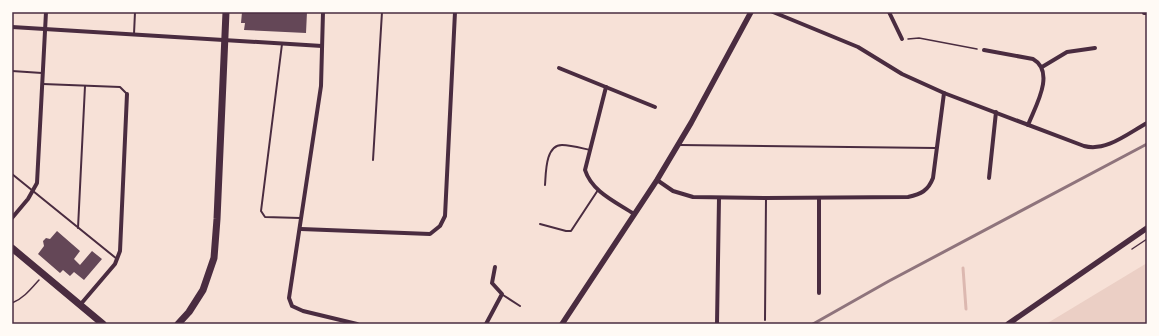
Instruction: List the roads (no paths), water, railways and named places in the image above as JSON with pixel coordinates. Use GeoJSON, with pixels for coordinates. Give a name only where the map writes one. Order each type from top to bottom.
{"type":"FeatureCollection","features":[{"type":"Feature","properties":{"kind":"main road"},"geometry":{"type":"LineString","coordinates":[[178,324],[189,312],[203,290],[214,258],[226,12]]}},
{"type":"Feature","properties":{"kind":"main road"},"geometry":{"type":"LineString","coordinates":[[12,248],[103,324]]}},
{"type":"Feature","properties":{"kind":"street"},"geometry":{"type":"LineString","coordinates":[[12,218],[28,199],[37,183],[46,12]]}},
{"type":"Feature","properties":{"kind":"street"},"geometry":{"type":"LineString","coordinates":[[323,12],[321,86],[289,298],[292,306],[303,311],[357,324]]}},
{"type":"Feature","properties":{"kind":"street"},"geometry":{"type":"LineString","coordinates":[[300,229],[430,234],[440,226],[445,216],[455,12]]}},
{"type":"Feature","properties":{"kind":"street"},"geometry":{"type":"LineString","coordinates":[[562,324],[657,180],[678,145],[751,12]]}},
{"type":"Feature","properties":{"kind":"street"},"geometry":{"type":"LineString","coordinates":[[773,12],[858,47],[902,74],[944,93],[1092,148],[1103,147],[1147,123]]}},
{"type":"Feature","properties":{"kind":"street"},"geometry":{"type":"LineString","coordinates":[[889,12],[902,39]]}},
{"type":"Feature","properties":{"kind":"street"},"geometry":{"type":"LineString","coordinates":[[12,27],[134,36],[322,46]]}},
{"type":"Feature","properties":{"kind":"street"},"geometry":{"type":"LineString","coordinates":[[1042,67],[1067,52],[1094,48]]}},
{"type":"Feature","properties":{"kind":"street"},"geometry":{"type":"LineString","coordinates":[[984,50],[1033,59],[1039,62],[1042,67],[1044,76],[1043,84],[1028,125]]}},
{"type":"Feature","properties":{"kind":"street"},"geometry":{"type":"LineString","coordinates":[[559,68],[655,107]]}},
{"type":"Feature","properties":{"kind":"street"},"geometry":{"type":"LineString","coordinates":[[606,87],[585,170],[588,181],[598,190],[634,214]]}},
{"type":"Feature","properties":{"kind":"street"},"geometry":{"type":"LineString","coordinates":[[657,180],[673,191],[693,197],[818,198],[908,197],[916,195],[930,187],[933,178],[944,93]]}},
{"type":"Feature","properties":{"kind":"street"},"geometry":{"type":"LineString","coordinates":[[80,305],[115,264],[120,251],[126,94]]}},
{"type":"Feature","properties":{"kind":"street"},"geometry":{"type":"LineString","coordinates":[[989,178],[996,112]]}},
{"type":"Feature","properties":{"kind":"street"},"geometry":{"type":"LineString","coordinates":[[717,324],[719,198]]}},
{"type":"Feature","properties":{"kind":"street"},"geometry":{"type":"LineString","coordinates":[[818,198],[819,294]]}},
{"type":"Feature","properties":{"kind":"street"},"geometry":{"type":"LineString","coordinates":[[1008,324],[1147,228]]}},
{"type":"Feature","properties":{"kind":"street"},"geometry":{"type":"LineString","coordinates":[[486,324],[502,294],[492,283],[495,267]]}},
{"type":"Feature","properties":{"kind":"lane"},"geometry":{"type":"LineString","coordinates":[[134,36],[135,12]]}},
{"type":"Feature","properties":{"kind":"lane"},"geometry":{"type":"LineString","coordinates":[[373,160],[382,12]]}},
{"type":"Feature","properties":{"kind":"lane"},"geometry":{"type":"LineString","coordinates":[[1036,12],[1047,12]]}},
{"type":"Feature","properties":{"kind":"lane"},"geometry":{"type":"LineString","coordinates":[[282,44],[261,211],[265,217],[302,218]]}},
{"type":"Feature","properties":{"kind":"lane"},"geometry":{"type":"LineString","coordinates":[[12,71],[42,73]]}},
{"type":"Feature","properties":{"kind":"lane"},"geometry":{"type":"LineString","coordinates":[[42,84],[120,87],[126,94]]}},
{"type":"Feature","properties":{"kind":"lane"},"geometry":{"type":"LineString","coordinates":[[78,228],[85,86]]}},
{"type":"Feature","properties":{"kind":"lane"},"geometry":{"type":"LineString","coordinates":[[546,185],[548,157],[557,146],[562,145],[590,150]]}},
{"type":"Feature","properties":{"kind":"lane"},"geometry":{"type":"LineString","coordinates":[[678,145],[937,148]]}},
{"type":"Feature","properties":{"kind":"lane"},"geometry":{"type":"LineString","coordinates":[[12,174],[117,259]]}},
{"type":"Feature","properties":{"kind":"lane"},"geometry":{"type":"LineString","coordinates":[[540,224],[571,231],[598,190]]}},
{"type":"Feature","properties":{"kind":"lane"},"geometry":{"type":"LineString","coordinates":[[765,320],[766,198]]}},
{"type":"Feature","properties":{"kind":"lane"},"geometry":{"type":"LineString","coordinates":[[502,294],[520,306]]}},
{"type":"Feature","properties":{"kind":"waterway"},"geometry":{"type":"LineString","coordinates":[[963,268],[966,309]]}},
{"type":"Feature","properties":{"kind":"railway"},"geometry":{"type":"LineString","coordinates":[[813,324],[889,281],[1147,144]]}}]}
